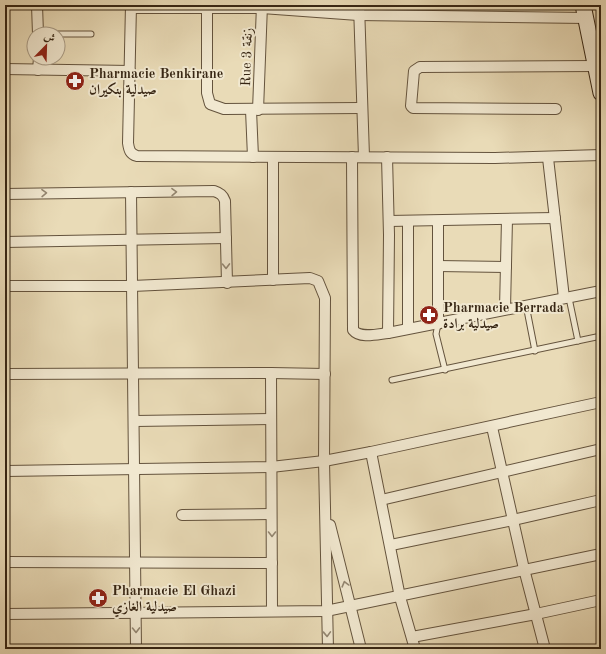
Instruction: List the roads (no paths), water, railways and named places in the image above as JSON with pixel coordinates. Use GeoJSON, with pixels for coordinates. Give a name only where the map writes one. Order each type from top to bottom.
{"type":"FeatureCollection","features":[{"type":"Feature","properties":{"kind":"street"},"geometry":{"type":"LineString","coordinates":[[37,5],[38,26]]}},
{"type":"Feature","properties":{"kind":"street"},"geometry":{"type":"LineString","coordinates":[[601,93],[594,66],[584,12],[131,6],[128,149],[132,154],[141,156],[272,158],[387,156],[548,158],[601,155]]}},
{"type":"Feature","properties":{"kind":"street"},"geometry":{"type":"LineString","coordinates":[[207,6],[207,93],[210,104],[224,110],[361,108]]}},
{"type":"Feature","properties":{"kind":"street","name":"Rue 3 زنقة"},"geometry":{"type":"LineString","coordinates":[[253,157],[262,7]]}},
{"type":"Feature","properties":{"kind":"street"},"geometry":{"type":"LineString","coordinates":[[359,10],[361,108],[364,157]]}},
{"type":"Feature","properties":{"kind":"street"},"geometry":{"type":"LineString","coordinates":[[38,66],[38,70]]}},
{"type":"Feature","properties":{"kind":"street"},"geometry":{"type":"LineString","coordinates":[[556,109],[413,108],[410,106],[414,71],[420,67],[594,66]]}},
{"type":"Feature","properties":{"kind":"street"},"geometry":{"type":"LineString","coordinates":[[5,69],[130,70]]}},
{"type":"Feature","properties":{"kind":"street"},"geometry":{"type":"LineString","coordinates":[[387,156],[389,221],[388,333]]}},
{"type":"Feature","properties":{"kind":"street"},"geometry":{"type":"LineString","coordinates":[[352,157],[353,330],[361,335],[388,333],[408,328],[438,324],[505,309],[601,291]]}},
{"type":"Feature","properties":{"kind":"street"},"geometry":{"type":"LineString","coordinates":[[272,158],[273,280]]}},
{"type":"Feature","properties":{"kind":"street"},"geometry":{"type":"LineString","coordinates":[[548,158],[566,298]]}},
{"type":"Feature","properties":{"kind":"street"},"geometry":{"type":"LineString","coordinates":[[5,194],[214,191],[220,193],[224,196],[225,201],[227,283]]}},
{"type":"Feature","properties":{"kind":"street"},"geometry":{"type":"LineString","coordinates":[[131,192],[136,649]]}},
{"type":"Feature","properties":{"kind":"street"},"geometry":{"type":"LineString","coordinates":[[389,221],[408,222],[555,218]]}},
{"type":"Feature","properties":{"kind":"street"},"geometry":{"type":"LineString","coordinates":[[505,309],[507,220]]}},
{"type":"Feature","properties":{"kind":"street"},"geometry":{"type":"LineString","coordinates":[[438,221],[438,324]]}},
{"type":"Feature","properties":{"kind":"street"},"geometry":{"type":"LineString","coordinates":[[408,222],[408,328]]}},
{"type":"Feature","properties":{"kind":"street"},"geometry":{"type":"LineString","coordinates":[[5,242],[226,238]]}},
{"type":"Feature","properties":{"kind":"street"},"geometry":{"type":"LineString","coordinates":[[438,266],[506,266]]}},
{"type":"Feature","properties":{"kind":"street"},"geometry":{"type":"LineString","coordinates":[[5,286],[132,286],[227,283],[310,278],[318,281],[325,298],[324,461],[328,649]]}},
{"type":"Feature","properties":{"kind":"street"},"geometry":{"type":"LineString","coordinates":[[5,374],[271,372],[325,374]]}},
{"type":"Feature","properties":{"kind":"street"},"geometry":{"type":"LineString","coordinates":[[271,372],[272,610]]}},
{"type":"Feature","properties":{"kind":"street"},"geometry":{"type":"LineString","coordinates":[[5,471],[271,467],[324,461],[601,404]]}},
{"type":"Feature","properties":{"kind":"street"},"geometry":{"type":"LineString","coordinates":[[134,420],[271,419]]}},
{"type":"Feature","properties":{"kind":"street"},"geometry":{"type":"LineString","coordinates":[[492,427],[501,473],[524,570],[545,649]]}},
{"type":"Feature","properties":{"kind":"street"},"geometry":{"type":"LineString","coordinates":[[381,500],[601,449]]}},
{"type":"Feature","properties":{"kind":"street"},"geometry":{"type":"LineString","coordinates":[[371,452],[391,545],[400,597],[415,649]]}},
{"type":"Feature","properties":{"kind":"street"},"geometry":{"type":"LineString","coordinates":[[391,545],[601,500]]}},
{"type":"Feature","properties":{"kind":"street"},"geometry":{"type":"LineString","coordinates":[[326,511],[361,649]]}},
{"type":"Feature","properties":{"kind":"street"},"geometry":{"type":"LineString","coordinates":[[182,515],[271,514]]}},
{"type":"Feature","properties":{"kind":"street"},"geometry":{"type":"LineString","coordinates":[[5,614],[272,610],[326,611],[400,597],[601,554]]}},
{"type":"Feature","properties":{"kind":"street"},"geometry":{"type":"LineString","coordinates":[[5,562],[272,563]]}},
{"type":"Feature","properties":{"kind":"street"},"geometry":{"type":"LineString","coordinates":[[412,637],[536,614],[601,600]]}},
{"type":"Feature","properties":{"kind":"lane"},"geometry":{"type":"LineString","coordinates":[[66,34],[91,34]]}},
{"type":"Feature","properties":{"kind":"lane"},"geometry":{"type":"LineString","coordinates":[[566,298],[578,341]]}},
{"type":"Feature","properties":{"kind":"lane"},"geometry":{"type":"LineString","coordinates":[[526,305],[535,351]]}},
{"type":"Feature","properties":{"kind":"lane"},"geometry":{"type":"LineString","coordinates":[[438,324],[436,334],[445,370]]}},
{"type":"Feature","properties":{"kind":"lane"},"geometry":{"type":"LineString","coordinates":[[392,380],[601,336]]}},
{"type":"Feature","properties":{"kind":"place","name":"Pharmacie Benkirane صيدلية بنكيران"},"geometry":{"type":"Point","coordinates":[75,81]}},
{"type":"Feature","properties":{"kind":"place","name":"Pharmacie Berrada صيدلية برادة"},"geometry":{"type":"Point","coordinates":[429,315]}},
{"type":"Feature","properties":{"kind":"place","name":"Pharmacie El Ghazi صيدلية الغازي"},"geometry":{"type":"Point","coordinates":[98,598]}}]}
